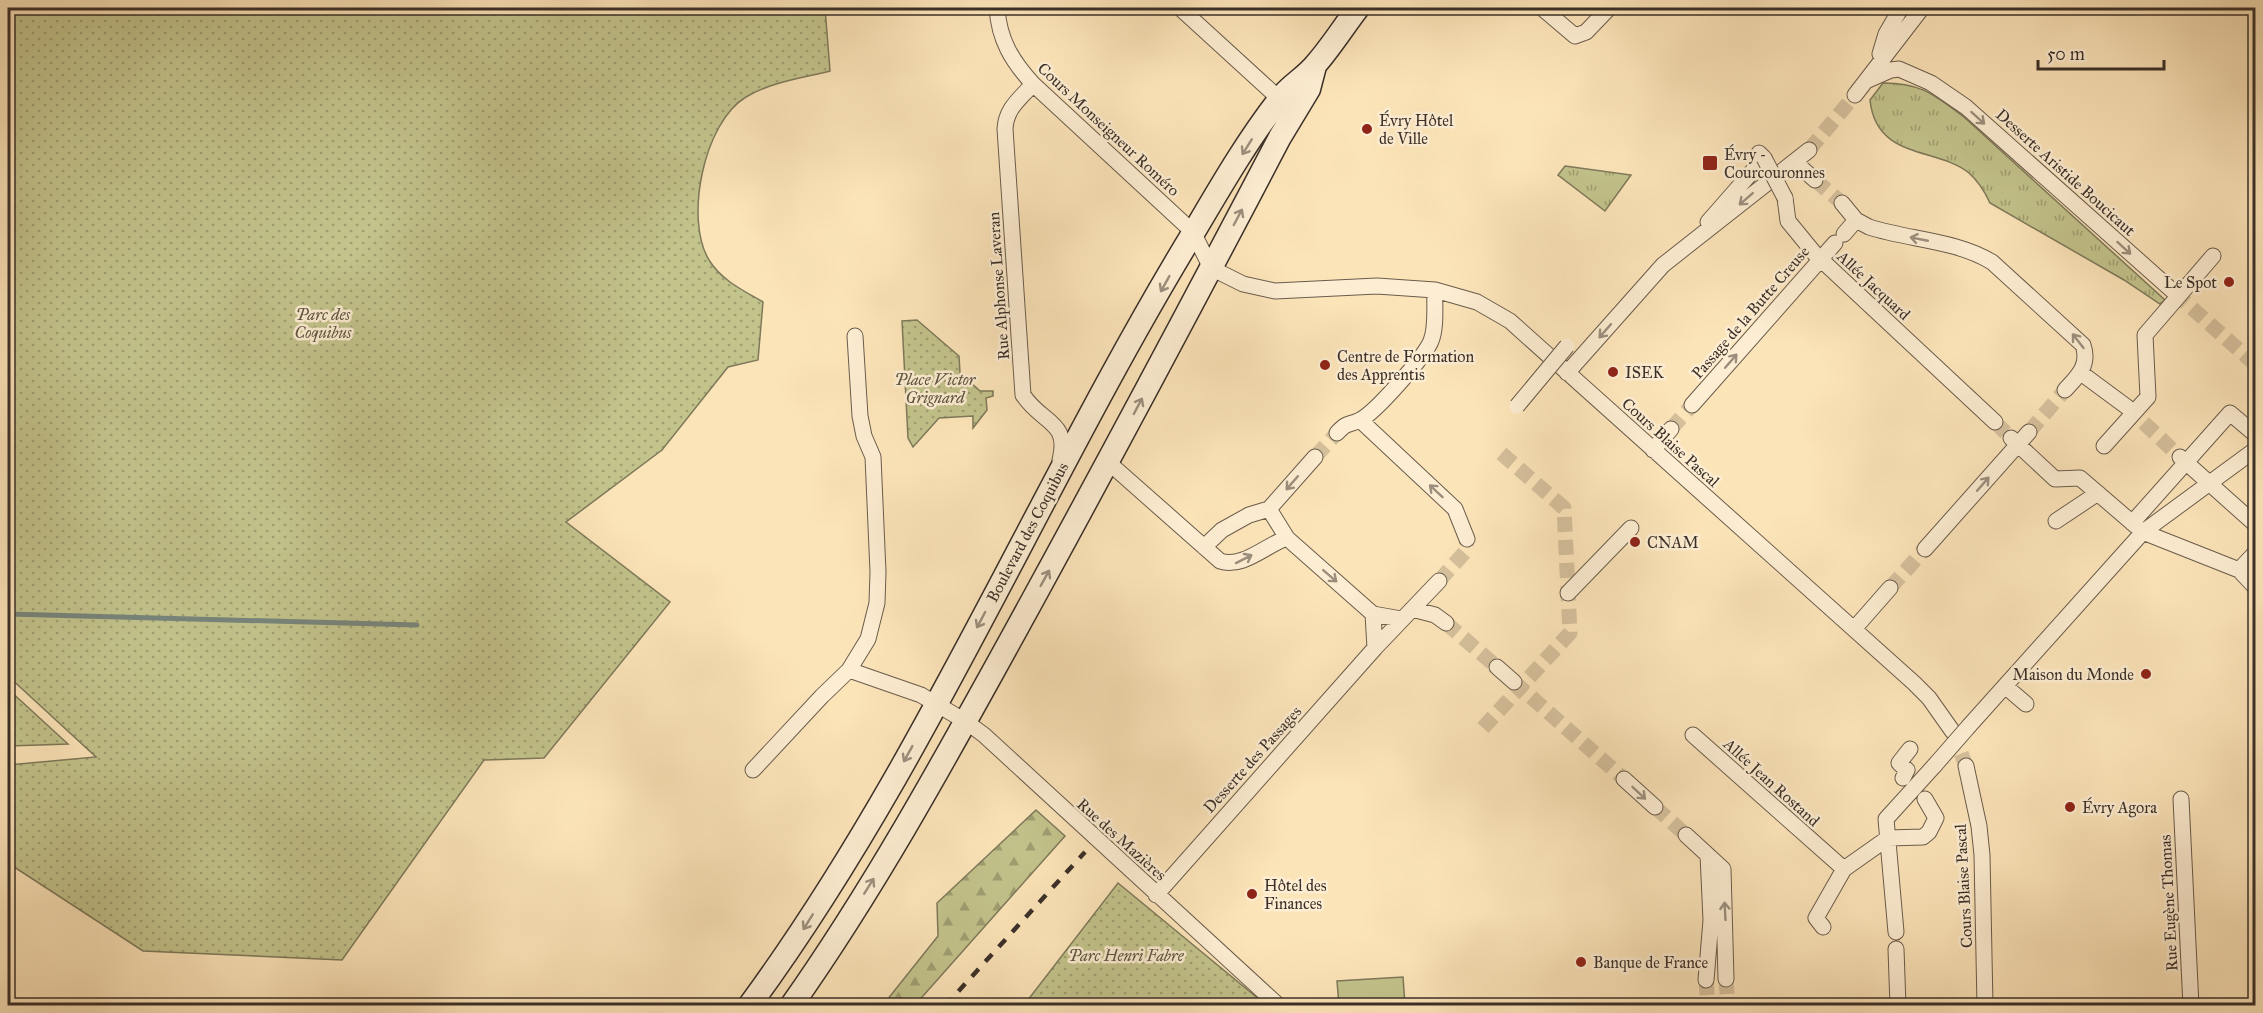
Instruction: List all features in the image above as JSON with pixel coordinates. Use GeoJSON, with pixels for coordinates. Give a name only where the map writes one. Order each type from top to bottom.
{"type":"FeatureCollection","features":[{"type":"Feature","properties":{"kind":"main road","name":"Boulevard des Coquibus"},"geometry":{"type":"LineString","coordinates":[[749,1005],[794,944],[870,821],[936,704],[1055,478],[1194,232],[1279,98],[1315,66],[1358,8]]}},
{"type":"Feature","properties":{"kind":"main road","name":"Boulevard des Coquibus"},"geometry":{"type":"LineString","coordinates":[[791,1005],[824,959],[896,844],[965,721],[1309,89],[1315,66]]}},
{"type":"Feature","properties":{"kind":"street","name":"Cours Monseigneur Roméro"},"geometry":{"type":"LineString","coordinates":[[997,8],[1004,45],[1013,63],[1194,232],[1211,268]]}},
{"type":"Feature","properties":{"kind":"street"},"geometry":{"type":"LineString","coordinates":[[1180,8],[1273,93]]}},
{"type":"Feature","properties":{"kind":"street"},"geometry":{"type":"LineString","coordinates":[[1542,8],[1575,36],[1586,32],[1609,8]]}},
{"type":"Feature","properties":{"kind":"street"},"geometry":{"type":"LineString","coordinates":[[1855,95],[1878,64],[1901,8]]}},
{"type":"Feature","properties":{"kind":"street"},"geometry":{"type":"LineString","coordinates":[[1890,38],[1922,8]]}},
{"type":"Feature","properties":{"kind":"street"},"geometry":{"type":"LineString","coordinates":[[1890,38],[1903,61],[1931,83]]}},
{"type":"Feature","properties":{"kind":"street"},"geometry":{"type":"LineString","coordinates":[[1866,81],[1899,69],[1931,83]]}},
{"type":"Feature","properties":{"kind":"street","name":"Desserte Aristide Boucicaut"},"geometry":{"type":"LineString","coordinates":[[1931,83],[1966,107],[2175,293]]}},
{"type":"Feature","properties":{"kind":"street","name":"Rue Alphonse Laveran"},"geometry":{"type":"LineString","coordinates":[[1033,84],[1010,108],[1005,117],[1005,129],[1023,395],[1030,406],[1062,432],[1064,444],[1055,478]]}},
{"type":"Feature","properties":{"kind":"street"},"geometry":{"type":"LineString","coordinates":[[1567,373],[1681,248],[1717,225],[1755,192],[1796,163],[1809,150]]}},
{"type":"Feature","properties":{"kind":"street","name":"Allée Jacquard"},"geometry":{"type":"LineString","coordinates":[[1666,255],[1690,232],[1703,227],[1762,155],[1785,198],[1788,221],[1815,254],[1995,423]]}},
{"type":"Feature","properties":{"kind":"street"},"geometry":{"type":"LineString","coordinates":[[1796,163],[1815,180]]}},
{"type":"Feature","properties":{"kind":"street"},"geometry":{"type":"LineString","coordinates":[[1842,203],[1856,220],[1888,233],[1959,247],[1977,253],[1992,262],[2083,345],[2086,354],[2081,373],[2065,390]]}},
{"type":"Feature","properties":{"kind":"street","name":"Passage de la Butte Creuse"},"geometry":{"type":"LineString","coordinates":[[1692,405],[1856,220]]}},
{"type":"Feature","properties":{"kind":"street"},"geometry":{"type":"LineString","coordinates":[[2104,446],[2148,397],[2145,335],[2213,256]]}},
{"type":"Feature","properties":{"kind":"street","name":"Cours Blaise Pascal"},"geometry":{"type":"LineString","coordinates":[[1211,268],[1255,289],[1275,291],[1377,286],[1436,290],[1477,302],[1510,321],[1962,726]]}},
{"type":"Feature","properties":{"kind":"street"},"geometry":{"type":"LineString","coordinates":[[1337,433],[1347,423],[1360,420],[1394,387],[1431,342],[1436,290]]}},
{"type":"Feature","properties":{"kind":"street"},"geometry":{"type":"LineString","coordinates":[[753,770],[849,670],[868,639],[877,603],[878,572],[873,457],[864,436],[860,416],[855,336]]}},
{"type":"Feature","properties":{"kind":"street"},"geometry":{"type":"LineString","coordinates":[[1517,406],[1568,346]]}},
{"type":"Feature","properties":{"kind":"street"},"geometry":{"type":"LineString","coordinates":[[2081,373],[2127,407]]}},
{"type":"Feature","properties":{"kind":"street"},"geometry":{"type":"LineString","coordinates":[[1895,927],[1886,819],[1935,765],[1962,726],[2005,686],[2138,527],[2182,459],[2230,413],[2256,435]]}},
{"type":"Feature","properties":{"kind":"street"},"geometry":{"type":"LineString","coordinates":[[1360,420],[1455,509],[1467,539]]}},
{"type":"Feature","properties":{"kind":"street"},"geometry":{"type":"LineString","coordinates":[[1653,450],[1671,429]]}},
{"type":"Feature","properties":{"kind":"street"},"geometry":{"type":"LineString","coordinates":[[1925,549],[2015,441],[2029,432]]}},
{"type":"Feature","properties":{"kind":"street"},"geometry":{"type":"LineString","coordinates":[[2015,441],[2055,479],[2080,477],[2138,527],[2239,570],[2256,588]]}},
{"type":"Feature","properties":{"kind":"street"},"geometry":{"type":"LineString","coordinates":[[2138,527],[2209,483],[2256,449]]}},
{"type":"Feature","properties":{"kind":"street"},"geometry":{"type":"LineString","coordinates":[[1204,547],[1222,530],[1249,515],[1269,509],[1315,457]]}},
{"type":"Feature","properties":{"kind":"street"},"geometry":{"type":"LineString","coordinates":[[2182,459],[2256,525]]}},
{"type":"Feature","properties":{"kind":"street"},"geometry":{"type":"LineString","coordinates":[[1108,462],[1204,547],[1221,561],[1230,565],[1287,538]]}},
{"type":"Feature","properties":{"kind":"street"},"geometry":{"type":"LineString","coordinates":[[2056,521],[2098,493]]}},
{"type":"Feature","properties":{"kind":"street"},"geometry":{"type":"LineString","coordinates":[[1269,509],[1287,538],[1373,614],[1435,615],[1446,623]]}},
{"type":"Feature","properties":{"kind":"street"},"geometry":{"type":"LineString","coordinates":[[1568,593],[1631,528]]}},
{"type":"Feature","properties":{"kind":"street"},"geometry":{"type":"LineString","coordinates":[[2239,570],[2256,552]]}},
{"type":"Feature","properties":{"kind":"street","name":"Desserte des Passages"},"geometry":{"type":"LineString","coordinates":[[1156,895],[1375,648],[1439,581]]}},
{"type":"Feature","properties":{"kind":"street"},"geometry":{"type":"LineString","coordinates":[[1854,629],[1890,588]]}},
{"type":"Feature","properties":{"kind":"street"},"geometry":{"type":"LineString","coordinates":[[1373,614],[1375,648]]}},
{"type":"Feature","properties":{"kind":"street"},"geometry":{"type":"LineString","coordinates":[[1497,667],[1514,682]]}},
{"type":"Feature","properties":{"kind":"street","name":"Rue des Mazières"},"geometry":{"type":"LineString","coordinates":[[849,670],[921,695],[965,721],[1279,1005]]}},
{"type":"Feature","properties":{"kind":"street"},"geometry":{"type":"LineString","coordinates":[[2005,686],[2026,704]]}},
{"type":"Feature","properties":{"kind":"street","name":"Allée Jean Rostand"},"geometry":{"type":"LineString","coordinates":[[1693,735],[1844,869]]}},
{"type":"Feature","properties":{"kind":"street"},"geometry":{"type":"LineString","coordinates":[[1903,778],[1907,770],[1899,763],[1910,749]]}},
{"type":"Feature","properties":{"kind":"street","name":"Cours Blaise Pascal"},"geometry":{"type":"LineString","coordinates":[[1966,766],[1981,845],[1985,1005]]}},
{"type":"Feature","properties":{"kind":"street"},"geometry":{"type":"LineString","coordinates":[[1624,779],[1655,807]]}},
{"type":"Feature","properties":{"kind":"street"},"geometry":{"type":"LineString","coordinates":[[1823,927],[1816,918],[1844,869],[1888,838],[1923,837],[1929,832],[1936,818],[1925,799]]}},
{"type":"Feature","properties":{"kind":"street","name":"Rue Eugène Thomas"},"geometry":{"type":"LineString","coordinates":[[2181,799],[2192,1005]]}},
{"type":"Feature","properties":{"kind":"street"},"geometry":{"type":"LineString","coordinates":[[1686,836],[1723,870],[1726,979]]}},
{"type":"Feature","properties":{"kind":"street"},"geometry":{"type":"LineString","coordinates":[[1706,980],[1711,920],[1708,855]]}},
{"type":"Feature","properties":{"kind":"street"},"geometry":{"type":"LineString","coordinates":[[1896,949],[1898,1005]]}},
{"type":"Feature","properties":{"kind":"green space","name":"Parc des Coquibus"},"geometry":{"type":"Polygon","coordinates":[[[8,8],[825,8],[830,71],[776,84],[746,97],[731,110],[719,127],[702,173],[698,221],[702,242],[709,260],[726,279],[763,302],[758,360],[728,367],[662,450],[566,522],[670,602],[544,758],[484,760],[342,960],[143,951],[8,863],[8,765],[96,757],[8,676],[8,8]]]}},
{"type":"Feature","properties":{"kind":"green space"},"geometry":{"type":"Polygon","coordinates":[[[1883,83],[1918,88],[1964,117],[2165,300],[2160,304],[2124,280],[1990,203],[1984,191],[1969,173],[1956,165],[1896,143],[1883,133],[1875,119],[1870,100],[1883,83]]]}},
{"type":"Feature","properties":{"kind":"green space"},"geometry":{"type":"Polygon","coordinates":[[[1565,166],[1631,175],[1605,211],[1558,175],[1565,166]]]}},
{"type":"Feature","properties":{"kind":"green space","name":"Place Victor Grignard"},"geometry":{"type":"Polygon","coordinates":[[[917,320],[959,356],[960,373],[980,391],[993,391],[993,396],[986,398],[987,410],[973,428],[973,416],[939,418],[913,447],[908,438],[902,321],[917,320]]]}},
{"type":"Feature","properties":{"kind":"green space"},"geometry":{"type":"Polygon","coordinates":[[[8,689],[68,744],[9,746],[8,689]]]}},
{"type":"Feature","properties":{"kind":"green space"},"geometry":{"type":"Polygon","coordinates":[[[1036,810],[1065,836],[915,1005],[883,1005],[938,936],[937,903],[1036,810]]]}},
{"type":"Feature","properties":{"kind":"green space","name":"Parc Henri Fabre"},"geometry":{"type":"Polygon","coordinates":[[[1118,883],[1266,1005],[1024,1005],[1118,883]]]}},
{"type":"Feature","properties":{"kind":"green space"},"geometry":{"type":"Polygon","coordinates":[[[1403,977],[1405,1005],[1339,1005],[1337,981],[1403,977]]]}},
{"type":"Feature","properties":{"kind":"waterway"},"geometry":{"type":"LineString","coordinates":[[8,614],[417,625]]}},
{"type":"Feature","properties":{"kind":"tunnel"},"geometry":{"type":"LineString","coordinates":[[1809,150],[1855,95]]}},
{"type":"Feature","properties":{"kind":"tunnel"},"geometry":{"type":"LineString","coordinates":[[1815,180],[1842,203]]}},
{"type":"Feature","properties":{"kind":"tunnel"},"geometry":{"type":"LineString","coordinates":[[2175,293],[2256,365]]}},
{"type":"Feature","properties":{"kind":"tunnel"},"geometry":{"type":"LineString","coordinates":[[2029,432],[2065,390]]}},
{"type":"Feature","properties":{"kind":"tunnel"},"geometry":{"type":"LineString","coordinates":[[1671,429],[1692,405]]}},
{"type":"Feature","properties":{"kind":"tunnel"},"geometry":{"type":"LineString","coordinates":[[2127,407],[2179,456]]}},
{"type":"Feature","properties":{"kind":"tunnel"},"geometry":{"type":"LineString","coordinates":[[1995,422],[2011,438]]}},
{"type":"Feature","properties":{"kind":"tunnel"},"geometry":{"type":"LineString","coordinates":[[1315,457],[1337,433]]}},
{"type":"Feature","properties":{"kind":"tunnel"},"geometry":{"type":"LineString","coordinates":[[1483,728],[1570,633],[1564,508],[1501,453]]}},
{"type":"Feature","properties":{"kind":"tunnel"},"geometry":{"type":"LineString","coordinates":[[1439,581],[1465,552],[1467,539]]}},
{"type":"Feature","properties":{"kind":"tunnel"},"geometry":{"type":"LineString","coordinates":[[1890,588],[1925,549]]}},
{"type":"Feature","properties":{"kind":"tunnel"},"geometry":{"type":"LineString","coordinates":[[1446,623],[1497,667]]}},
{"type":"Feature","properties":{"kind":"tunnel"},"geometry":{"type":"LineString","coordinates":[[1514,682],[1624,779]]}},
{"type":"Feature","properties":{"kind":"tunnel"},"geometry":{"type":"LineString","coordinates":[[1953,732],[1966,766]]}},
{"type":"Feature","properties":{"kind":"tunnel"},"geometry":{"type":"LineString","coordinates":[[1655,807],[1686,835]]}},
{"type":"Feature","properties":{"kind":"tunnel"},"geometry":{"type":"LineString","coordinates":[[1726,979],[1728,1006]]}},
{"type":"Feature","properties":{"kind":"tunnel"},"geometry":{"type":"LineString","coordinates":[[1706,980],[1708,1006]]}},
{"type":"Feature","properties":{"kind":"railway"},"geometry":{"type":"LineString","coordinates":[[945,1006],[1085,852]]}},
{"type":"Feature","properties":{"kind":"place","name":"Évry Hôtel de Ville"},"geometry":{"type":"Point","coordinates":[1367,129]}},
{"type":"Feature","properties":{"kind":"place","name":"Évry - Courcouronnes"},"geometry":{"type":"Point","coordinates":[1710,163]}},
{"type":"Feature","properties":{"kind":"place","name":"Le Spot"},"geometry":{"type":"Point","coordinates":[2229,282]}},
{"type":"Feature","properties":{"kind":"place","name":"Centre de Formation des Apprentis"},"geometry":{"type":"Point","coordinates":[1325,365]}},
{"type":"Feature","properties":{"kind":"place","name":"ISEK"},"geometry":{"type":"Point","coordinates":[1613,372]}},
{"type":"Feature","properties":{"kind":"place","name":"CNAM"},"geometry":{"type":"Point","coordinates":[1635,542]}},
{"type":"Feature","properties":{"kind":"place","name":"Maison du Monde"},"geometry":{"type":"Point","coordinates":[2146,674]}},
{"type":"Feature","properties":{"kind":"place","name":"Évry Agora"},"geometry":{"type":"Point","coordinates":[2070,807]}},
{"type":"Feature","properties":{"kind":"place","name":"Hôtel des Finances"},"geometry":{"type":"Point","coordinates":[1252,894]}},
{"type":"Feature","properties":{"kind":"place","name":"Banque de France"},"geometry":{"type":"Point","coordinates":[1581,962]}}]}
